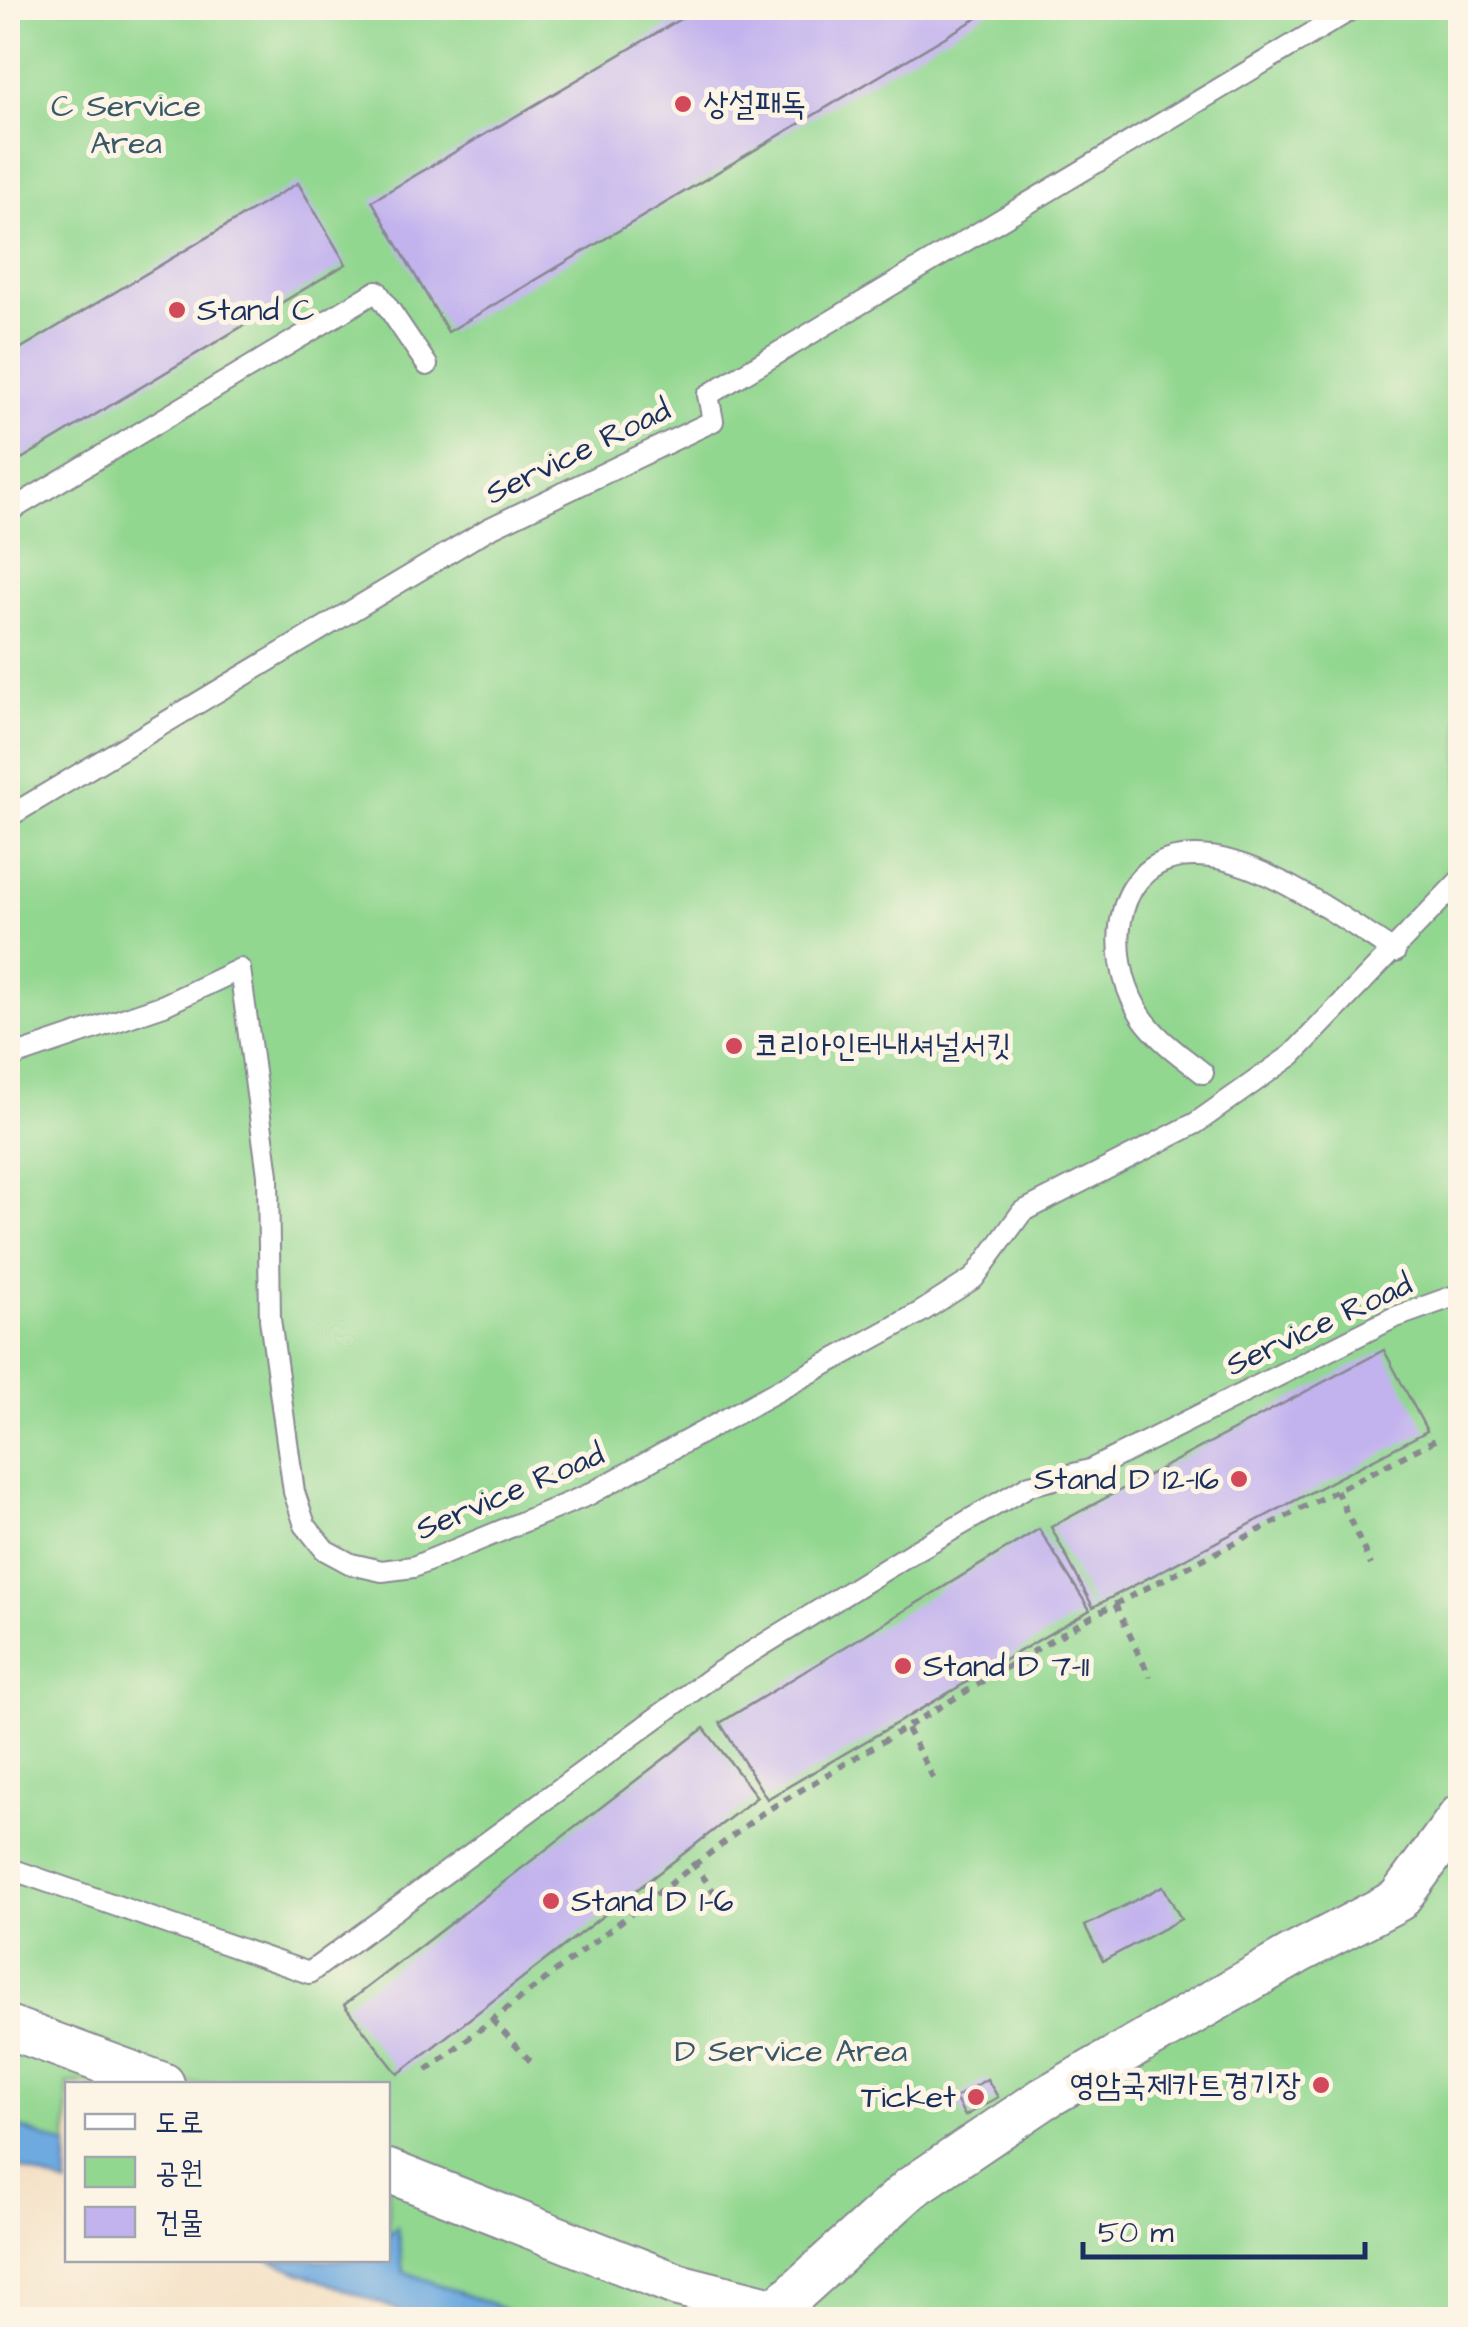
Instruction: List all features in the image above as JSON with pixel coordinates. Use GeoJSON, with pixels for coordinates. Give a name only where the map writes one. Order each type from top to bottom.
{"type":"FeatureCollection","features":[{"type":"Feature","properties":{"kind":"street"},"geometry":{"type":"LineString","coordinates":[[390,2172],[678,2285],[775,2315],[911,2188],[1043,2098],[1296,1953],[1398,1900],[1460,1816]]}},
{"type":"Feature","properties":{"kind":"street"},"geometry":{"type":"LineString","coordinates":[[8,2027],[158,2082]]}},
{"type":"Feature","properties":{"kind":"lane","name":"Service Road"},"geometry":{"type":"LineString","coordinates":[[8,817],[488,529],[713,420],[708,395],[1354,8]]}},
{"type":"Feature","properties":{"kind":"lane"},"geometry":{"type":"LineString","coordinates":[[8,512],[378,291],[427,365]]}},
{"type":"Feature","properties":{"kind":"lane"},"geometry":{"type":"LineString","coordinates":[[1203,1073],[1157,1036],[1137,1009],[1116,941],[1122,907],[1142,878],[1168,860],[1196,856],[1229,862],[1282,884],[1395,952]]}},
{"type":"Feature","properties":{"kind":"lane","name":"Service Road"},"geometry":{"type":"LineString","coordinates":[[8,1058],[164,1006],[240,969],[268,1175],[270,1320],[294,1492],[306,1525],[325,1550],[350,1564],[382,1571],[413,1567],[588,1495],[921,1312],[974,1278],[1022,1212],[1196,1124],[1292,1055],[1460,880]]}},
{"type":"Feature","properties":{"kind":"lane","name":"Service Road"},"geometry":{"type":"LineString","coordinates":[[8,1868],[309,1974],[716,1674],[910,1554],[1030,1486],[1090,1470],[1393,1318],[1460,1294]]}},
{"type":"Feature","properties":{"kind":"path"},"geometry":{"type":"LineString","coordinates":[[427,2070],[692,1862],[761,1814],[1115,1604],[1441,1438]]}},
{"type":"Feature","properties":{"kind":"path"},"geometry":{"type":"LineString","coordinates":[[1336,1490],[1371,1565]]}},
{"type":"Feature","properties":{"kind":"path"},"geometry":{"type":"LineString","coordinates":[[1115,1604],[1150,1677]]}},
{"type":"Feature","properties":{"kind":"path"},"geometry":{"type":"LineString","coordinates":[[907,1729],[937,1785]]}},
{"type":"Feature","properties":{"kind":"path"},"geometry":{"type":"LineString","coordinates":[[692,1862],[726,1908]]}},
{"type":"Feature","properties":{"kind":"path"},"geometry":{"type":"LineString","coordinates":[[492,2020],[535,2066]]}},
{"type":"Feature","properties":{"kind":"green space","name":"코리아인터내셔널서킷"},"geometry":{"type":"Polygon","coordinates":[[[8,8],[1460,8],[1460,2319],[466,2319],[390,2262],[390,2082],[65,2082],[65,2166],[8,2144],[8,8]]]}},
{"type":"Feature","properties":{"kind":"water"},"geometry":{"type":"Polygon","coordinates":[[[8,2123],[65,2145],[65,2185],[8,2164],[8,2123]]]}},
{"type":"Feature","properties":{"kind":"water"},"geometry":{"type":"Polygon","coordinates":[[[397,2227],[403,2271],[529,2319],[421,2319],[273,2262],[390,2262],[390,2233],[397,2227]]]}},
{"type":"Feature","properties":{"kind":"building","name":"상설패독"},"geometry":{"type":"Polygon","coordinates":[[[699,8],[994,8],[448,332],[372,201],[699,8]]]}},
{"type":"Feature","properties":{"kind":"building","name":"Stand C"},"geometry":{"type":"Polygon","coordinates":[[[298,183],[346,264],[8,467],[8,356],[298,183]]]}},
{"type":"Feature","properties":{"kind":"building","name":"Stand D 12-16"},"geometry":{"type":"Polygon","coordinates":[[[1384,1350],[1427,1431],[1093,1607],[1051,1527],[1384,1350]]]}},
{"type":"Feature","properties":{"kind":"building","name":"Stand D 7-11"},"geometry":{"type":"Polygon","coordinates":[[[1039,1529],[1090,1610],[767,1799],[720,1723],[1039,1529]]]}},
{"type":"Feature","properties":{"kind":"building","name":"Stand D 1-6"},"geometry":{"type":"Polygon","coordinates":[[[704,1728],[757,1797],[398,2074],[344,2005],[704,1728]]]}},
{"type":"Feature","properties":{"kind":"building"},"geometry":{"type":"Polygon","coordinates":[[[1163,1886],[1181,1919],[1103,1961],[1085,1926],[1163,1886]]]}},
{"type":"Feature","properties":{"kind":"building","name":"Ticket"},"geometry":{"type":"Polygon","coordinates":[[[987,2079],[998,2097],[965,2116],[955,2098],[987,2079]]]}},
{"type":"Feature","properties":{"kind":"place","name":"상설패독"},"geometry":{"type":"Point","coordinates":[683,104]}},
{"type":"Feature","properties":{"kind":"place","name":"Stand C"},"geometry":{"type":"Point","coordinates":[177,310]}},
{"type":"Feature","properties":{"kind":"place","name":"코리아인터내셔널서킷"},"geometry":{"type":"Point","coordinates":[734,1046]}},
{"type":"Feature","properties":{"kind":"place","name":"Stand D 12-16"},"geometry":{"type":"Point","coordinates":[1239,1479]}},
{"type":"Feature","properties":{"kind":"place","name":"Stand D 7-11"},"geometry":{"type":"Point","coordinates":[903,1666]}},
{"type":"Feature","properties":{"kind":"place","name":"Stand D 1-6"},"geometry":{"type":"Point","coordinates":[551,1901]}},
{"type":"Feature","properties":{"kind":"place","name":"영암국제카트경기장"},"geometry":{"type":"Point","coordinates":[1321,2085]}},
{"type":"Feature","properties":{"kind":"place","name":"Ticket"},"geometry":{"type":"Point","coordinates":[976,2097]}},
{"type":"Feature","properties":{"kind":"park label","name":"C Service Area"},"geometry":{"type":"Point","coordinates":[126,124]}},
{"type":"Feature","properties":{"kind":"park label","name":"D Service Area"},"geometry":{"type":"Point","coordinates":[791,2051]}}]}
